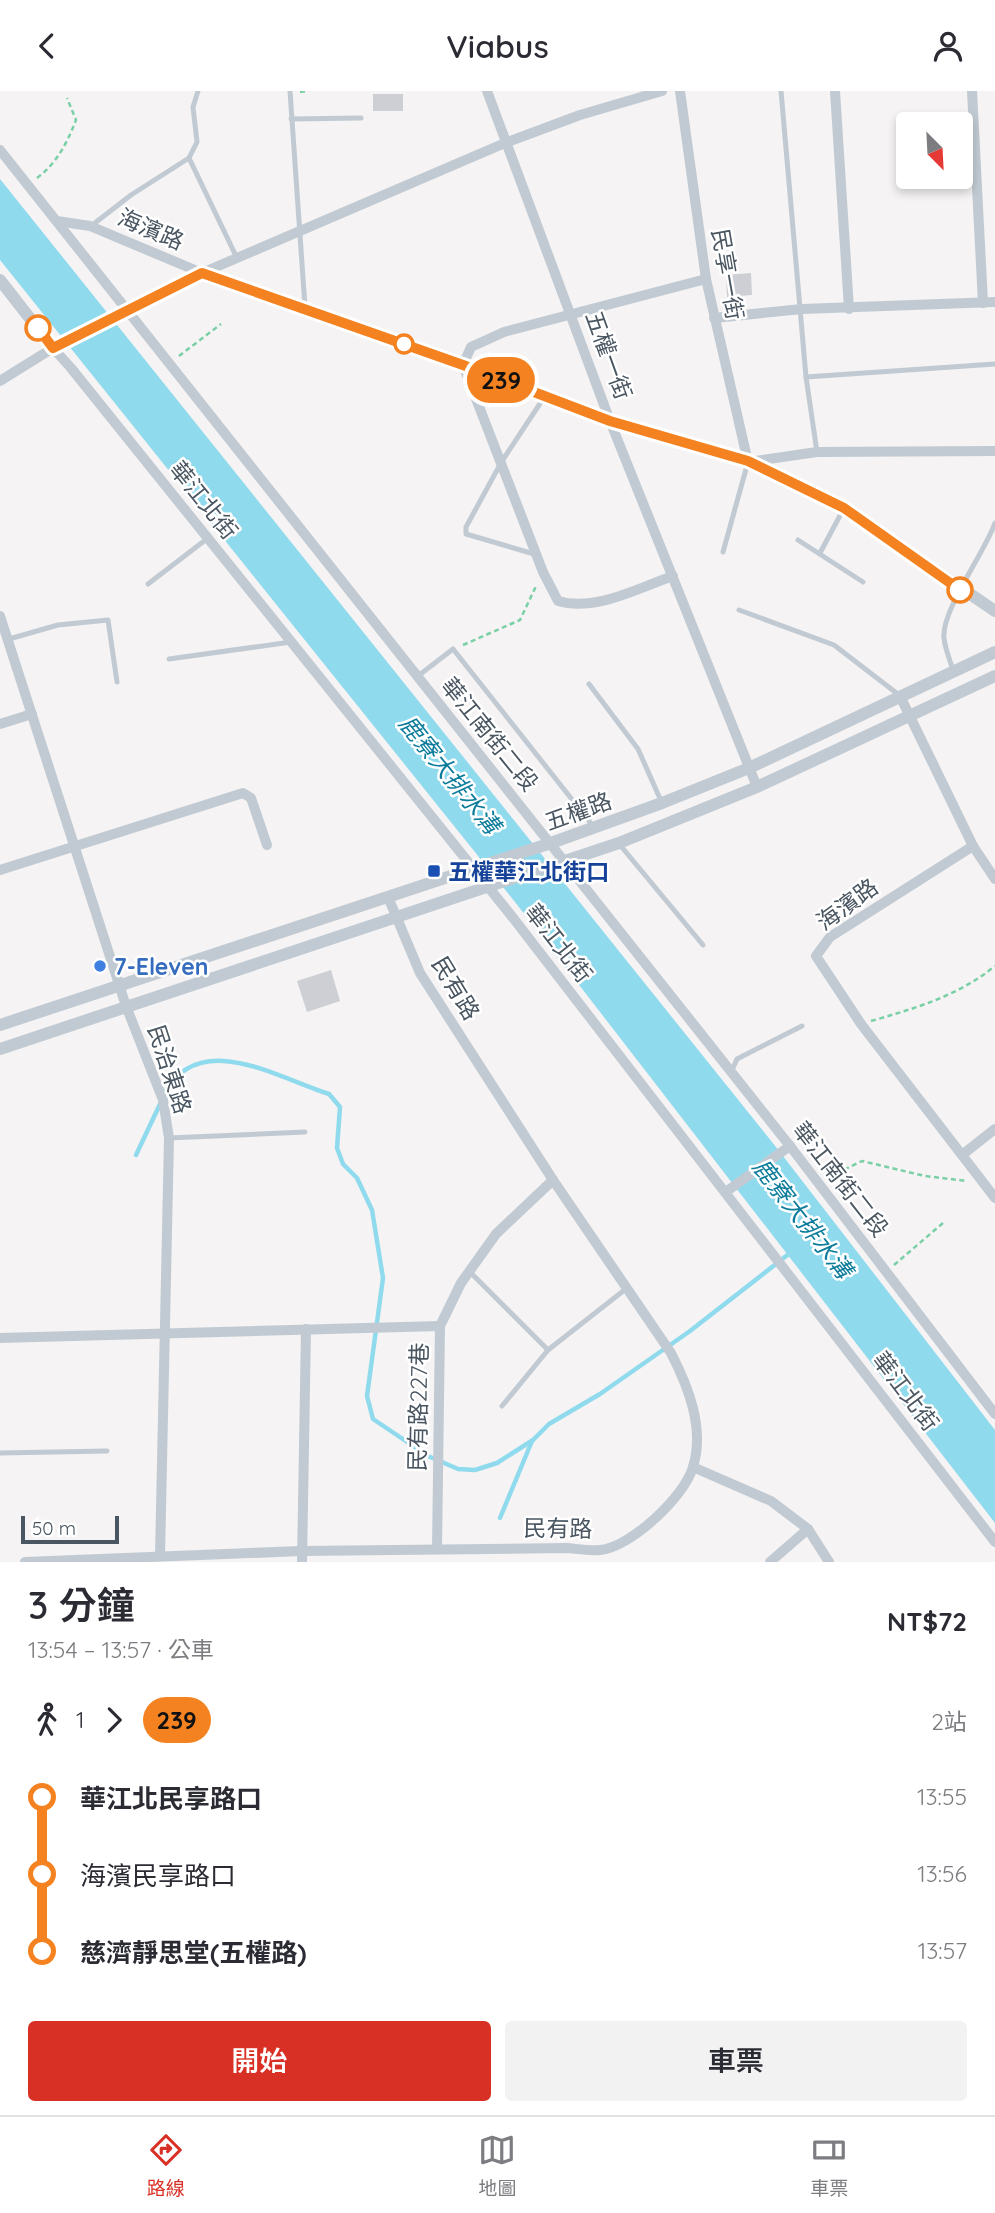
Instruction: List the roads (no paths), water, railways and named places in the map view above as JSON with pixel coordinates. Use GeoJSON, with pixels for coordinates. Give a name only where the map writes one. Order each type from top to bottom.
{"type":"FeatureCollection","features":[{"type":"Feature","properties":{"kind":"street","name":"五權一街"},"geometry":{"type":"LineString","coordinates":[[487,91],[610,421],[757,787]]}},
{"type":"Feature","properties":{"kind":"street"},"geometry":{"type":"LineString","coordinates":[[0,381],[53,348],[236,256],[505,143],[580,115],[662,91]]}},
{"type":"Feature","properties":{"kind":"street","name":"民享一街"},"geometry":{"type":"LineString","coordinates":[[680,91],[706,279],[748,461]]}},
{"type":"Feature","properties":{"kind":"street"},"geometry":{"type":"LineString","coordinates":[[835,91],[849,309]]}},
{"type":"Feature","properties":{"kind":"street"},"geometry":{"type":"LineString","coordinates":[[714,318],[802,309],[989,303],[972,91]]}},
{"type":"Feature","properties":{"kind":"street","name":"華江南街二段"},"geometry":{"type":"LineString","coordinates":[[0,150],[129,309],[418,676],[559,864],[730,1073],[995,1413]]}},
{"type":"Feature","properties":{"kind":"street","name":"海濱路"},"geometry":{"type":"LineString","coordinates":[[57,221],[90,226],[202,273],[463,365],[610,421],[748,461],[844,508],[960,590],[995,611]]}},
{"type":"Feature","properties":{"kind":"street"},"geometry":{"type":"LineString","coordinates":[[673,576],[592,603],[573,605],[558,601],[543,572],[463,365],[471,347],[482,341],[571,312],[706,279]]}},
{"type":"Feature","properties":{"kind":"street","name":"華江北街"},"geometry":{"type":"LineString","coordinates":[[0,280],[292,642],[479,867],[729,1190],[995,1542]]}},
{"type":"Feature","properties":{"kind":"street"},"geometry":{"type":"LineString","coordinates":[[748,461],[817,452],[995,451]]}},
{"type":"Feature","properties":{"kind":"street","name":"民治東路"},"geometry":{"type":"LineString","coordinates":[[0,616],[126,1006],[163,1100],[169,1138],[160,1556]]}},
{"type":"Feature","properties":{"kind":"street","name":"五權路"},"geometry":{"type":"LineString","coordinates":[[0,1025],[545,845],[662,803],[749,768],[995,652]]}},
{"type":"Feature","properties":{"kind":"street","name":"五權路"},"geometry":{"type":"LineString","coordinates":[[0,1049],[619,843],[757,787],[995,676]]}},
{"type":"Feature","properties":{"kind":"street"},"geometry":{"type":"LineString","coordinates":[[901,696],[973,846],[995,879]]}},
{"type":"Feature","properties":{"kind":"street"},"geometry":{"type":"LineString","coordinates":[[0,724],[32,714]]}},
{"type":"Feature","properties":{"kind":"street"},"geometry":{"type":"LineString","coordinates":[[0,870],[243,793],[251,798],[267,845]]}},
{"type":"Feature","properties":{"kind":"street","name":"海濱路"},"geometry":{"type":"LineString","coordinates":[[973,846],[830,937],[816,957],[861,1024],[995,1198]]}},
{"type":"Feature","properties":{"kind":"street","name":"民有路"},"geometry":{"type":"LineString","coordinates":[[25,1562],[160,1556],[302,1556],[437,1549],[567,1548],[602,1551],[644,1529],[673,1502],[693,1467],[696,1422],[685,1382],[671,1353],[554,1180],[420,973],[388,897]]}},
{"type":"Feature","properties":{"kind":"street"},"geometry":{"type":"LineString","coordinates":[[962,1155],[995,1129]]}},
{"type":"Feature","properties":{"kind":"street"},"geometry":{"type":"LineString","coordinates":[[729,1190],[787,1149]]}},
{"type":"Feature","properties":{"kind":"street","name":"民有路227巷"},"geometry":{"type":"LineString","coordinates":[[437,1549],[440,1326],[470,1272],[496,1234],[554,1180]]}},
{"type":"Feature","properties":{"kind":"street"},"geometry":{"type":"LineString","coordinates":[[0,1338],[440,1326]]}},
{"type":"Feature","properties":{"kind":"street"},"geometry":{"type":"LineString","coordinates":[[302,1556],[306,1329]]}},
{"type":"Feature","properties":{"kind":"street"},"geometry":{"type":"LineString","coordinates":[[693,1467],[771,1501],[808,1529],[829,1562]]}},
{"type":"Feature","properties":{"kind":"street"},"geometry":{"type":"LineString","coordinates":[[770,1562],[808,1529]]}},
{"type":"Feature","properties":{"kind":"street"},"geometry":{"type":"LineString","coordinates":[[567,1548],[567,1562]]}},
{"type":"Feature","properties":{"kind":"lane"},"geometry":{"type":"LineString","coordinates":[[90,226],[131,195],[189,158],[197,142],[193,107],[198,91]]}},
{"type":"Feature","properties":{"kind":"lane"},"geometry":{"type":"LineString","coordinates":[[290,91],[305,310]]}},
{"type":"Feature","properties":{"kind":"lane"},"geometry":{"type":"LineString","coordinates":[[781,91],[806,377],[817,452]]}},
{"type":"Feature","properties":{"kind":"lane"},"geometry":{"type":"LineString","coordinates":[[291,119],[361,118]]}},
{"type":"Feature","properties":{"kind":"lane"},"geometry":{"type":"LineString","coordinates":[[189,158],[236,256]]}},
{"type":"Feature","properties":{"kind":"lane"},"geometry":{"type":"LineString","coordinates":[[806,377],[995,363]]}},
{"type":"Feature","properties":{"kind":"lane"},"geometry":{"type":"LineString","coordinates":[[537,555],[466,534],[466,527],[502,461],[545,396]]}},
{"type":"Feature","properties":{"kind":"lane"},"geometry":{"type":"LineString","coordinates":[[723,552],[748,461]]}},
{"type":"Feature","properties":{"kind":"lane"},"geometry":{"type":"LineString","coordinates":[[820,553],[844,508]]}},
{"type":"Feature","properties":{"kind":"lane"},"geometry":{"type":"LineString","coordinates":[[953,670],[943,636],[960,590],[988,545],[995,523]]}},
{"type":"Feature","properties":{"kind":"lane"},"geometry":{"type":"LineString","coordinates":[[148,584],[208,538]]}},
{"type":"Feature","properties":{"kind":"lane"},"geometry":{"type":"LineString","coordinates":[[798,540],[863,582]]}},
{"type":"Feature","properties":{"kind":"lane"},"geometry":{"type":"LineString","coordinates":[[739,610],[834,645],[901,696]]}},
{"type":"Feature","properties":{"kind":"lane"},"geometry":{"type":"LineString","coordinates":[[9,639],[58,625],[108,620],[117,682]]}},
{"type":"Feature","properties":{"kind":"lane"},"geometry":{"type":"LineString","coordinates":[[169,659],[292,642]]}},
{"type":"Feature","properties":{"kind":"lane"},"geometry":{"type":"LineString","coordinates":[[418,676],[453,649],[595,828]]}},
{"type":"Feature","properties":{"kind":"lane"},"geometry":{"type":"LineString","coordinates":[[589,684],[638,749],[662,803]]}},
{"type":"Feature","properties":{"kind":"lane"},"geometry":{"type":"LineString","coordinates":[[619,843],[703,945]]}},
{"type":"Feature","properties":{"kind":"lane"},"geometry":{"type":"LineString","coordinates":[[730,1073],[737,1059],[802,1026]]}},
{"type":"Feature","properties":{"kind":"lane"},"geometry":{"type":"LineString","coordinates":[[169,1138],[304,1132]]}},
{"type":"Feature","properties":{"kind":"lane"},"geometry":{"type":"LineString","coordinates":[[470,1272],[548,1350]]}},
{"type":"Feature","properties":{"kind":"lane"},"geometry":{"type":"LineString","coordinates":[[502,1406],[548,1350],[627,1288]]}},
{"type":"Feature","properties":{"kind":"lane"},"geometry":{"type":"LineString","coordinates":[[0,1453],[107,1451]]}},
{"type":"Feature","properties":{"kind":"water","name":"鹿寮大排水溝"},"geometry":{"type":"Polygon","coordinates":[[[0,179],[776,1147],[995,1430],[995,1523],[515,902],[0,260],[0,179]]]}},
{"type":"Feature","properties":{"kind":"waterway"},"geometry":{"type":"LineString","coordinates":[[164,1094],[179,1074],[197,1064],[218,1061],[240,1063],[264,1070],[329,1094],[340,1107],[337,1148],[343,1164],[357,1178],[372,1210],[383,1278],[367,1396],[373,1419],[428,1456],[458,1469],[475,1470],[497,1463],[533,1440],[549,1424],[600,1394],[690,1331],[790,1253]]}},
{"type":"Feature","properties":{"kind":"waterway"},"geometry":{"type":"LineString","coordinates":[[136,1155],[161,1102]]}},
{"type":"Feature","properties":{"kind":"waterway"},"geometry":{"type":"LineString","coordinates":[[500,1518],[532,1441]]}},
{"type":"Feature","properties":{"kind":"place","name":"五權華江北街口"},"geometry":{"type":"Point","coordinates":[434,871]}},
{"type":"Feature","properties":{"kind":"place","name":"7-Eleven"},"geometry":{"type":"Point","coordinates":[100,966]}}]}
